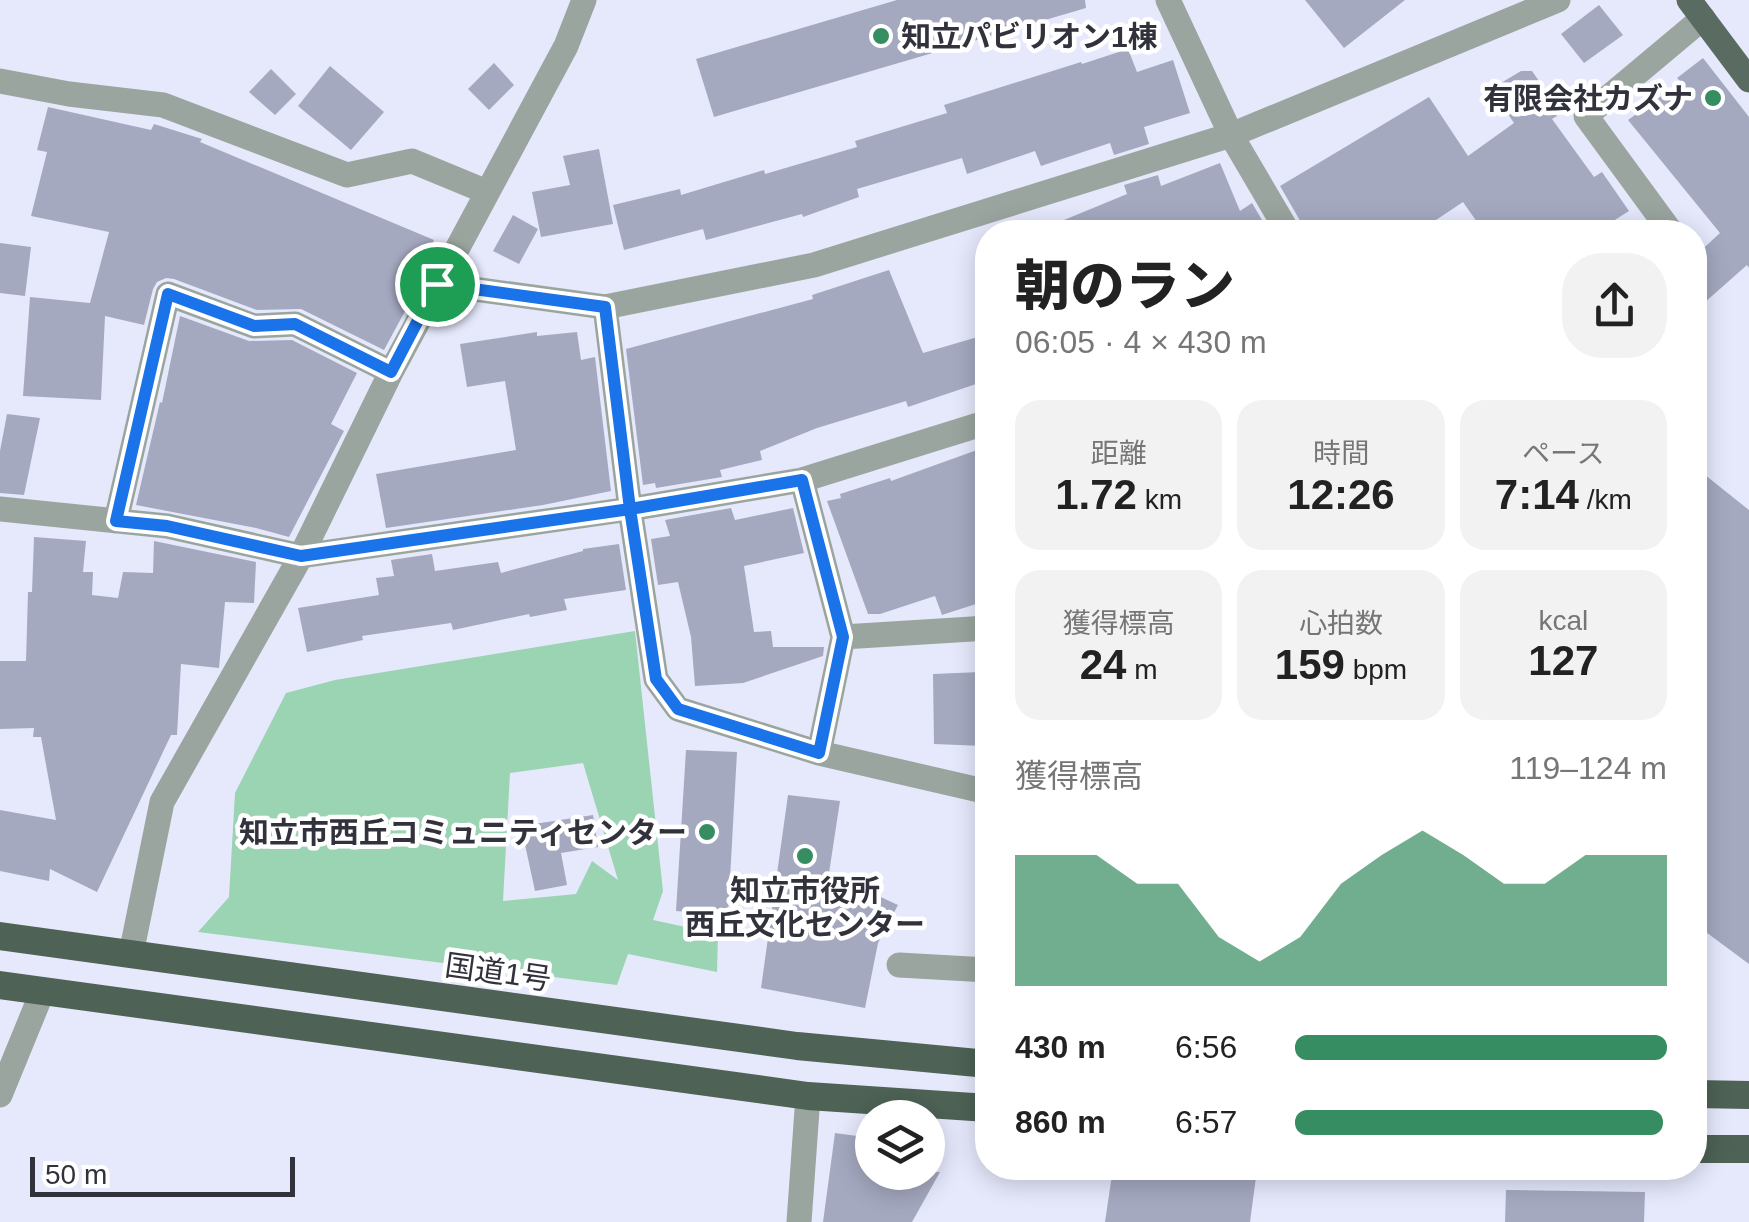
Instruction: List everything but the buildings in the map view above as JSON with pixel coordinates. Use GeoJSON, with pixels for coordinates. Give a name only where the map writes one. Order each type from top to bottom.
{"type":"FeatureCollection","features":[{"type":"Feature","properties":{"kind":"highway","name":"国道1号"},"geometry":{"type":"LineString","coordinates":[[0,936],[797,1046],[975,1063]]}},
{"type":"Feature","properties":{"kind":"highway"},"geometry":{"type":"LineString","coordinates":[[0,985],[808,1096],[975,1107]]}},
{"type":"Feature","properties":{"kind":"highway"},"geometry":{"type":"LineString","coordinates":[[1707,1094],[1749,1095]]}},
{"type":"Feature","properties":{"kind":"highway"},"geometry":{"type":"LineString","coordinates":[[1707,1149],[1749,1149]]}},
{"type":"Feature","properties":{"kind":"main road"},"geometry":{"type":"LineString","coordinates":[[1696,9],[1749,80]]}},
{"type":"Feature","properties":{"kind":"street"},"geometry":{"type":"LineString","coordinates":[[131,954],[162,802],[301,556],[391,372],[566,46],[584,0]]}},
{"type":"Feature","properties":{"kind":"street"},"geometry":{"type":"LineString","coordinates":[[1168,0],[1232,135],[1281,220]]}},
{"type":"Feature","properties":{"kind":"street"},"geometry":{"type":"LineString","coordinates":[[437,284],[605,307],[814,265],[1232,135],[1558,0]]}},
{"type":"Feature","properties":{"kind":"street"},"geometry":{"type":"LineString","coordinates":[[1662,220],[1586,116],[1696,9]]}},
{"type":"Feature","properties":{"kind":"street"},"geometry":{"type":"LineString","coordinates":[[0,81],[68,94],[164,105],[348,175],[412,161],[487,192]]}},
{"type":"Feature","properties":{"kind":"street"},"geometry":{"type":"LineString","coordinates":[[116,521],[168,294],[254,326],[295,324],[391,372]]}},
{"type":"Feature","properties":{"kind":"street"},"geometry":{"type":"LineString","coordinates":[[605,307],[656,679],[678,709],[819,753],[975,789]]}},
{"type":"Feature","properties":{"kind":"street"},"geometry":{"type":"LineString","coordinates":[[0,508],[167,526],[301,556],[802,480],[975,426]]}},
{"type":"Feature","properties":{"kind":"street"},"geometry":{"type":"LineString","coordinates":[[802,480],[843,637],[819,753]]}},
{"type":"Feature","properties":{"kind":"street"},"geometry":{"type":"LineString","coordinates":[[843,637],[975,629]]}},
{"type":"Feature","properties":{"kind":"street"},"geometry":{"type":"LineString","coordinates":[[899,965],[975,969]]}},
{"type":"Feature","properties":{"kind":"street"},"geometry":{"type":"LineString","coordinates":[[0,1095],[43,990]]}},
{"type":"Feature","properties":{"kind":"street"},"geometry":{"type":"LineString","coordinates":[[799,1222],[808,1096]]}},
{"type":"Feature","properties":{"kind":"green space"},"geometry":{"type":"Polygon","coordinates":[[[635,631],[663,891],[653,920],[718,934],[717,972],[628,954],[617,985],[198,932],[229,897],[235,793],[286,693],[335,680],[635,631]],[[583,763],[510,773],[503,901],[576,894],[592,861],[618,880],[583,763]]]}},
{"type":"Feature","properties":{"kind":"place","name":"知立パビリオン1棟"},"geometry":{"type":"Point","coordinates":[881,36]}},
{"type":"Feature","properties":{"kind":"place","name":"有限会社カズナ"},"geometry":{"type":"Point","coordinates":[1713,98]}},
{"type":"Feature","properties":{"kind":"place","name":"知立市西丘コミュニティセンター"},"geometry":{"type":"Point","coordinates":[707,832]}},
{"type":"Feature","properties":{"kind":"place","name":"知立市役所 西丘文化センター"},"geometry":{"type":"Point","coordinates":[805,856]}},
{"type":"Feature","properties":{"kind":"route"},"geometry":{"type":"LineString","coordinates":[[437,284],[391,372],[295,324],[254,326],[168,294],[116,521],[167,526],[301,556],[630,509],[802,480],[843,637],[819,753],[678,709],[656,679],[630,509],[605,307],[437,284]]}}]}
